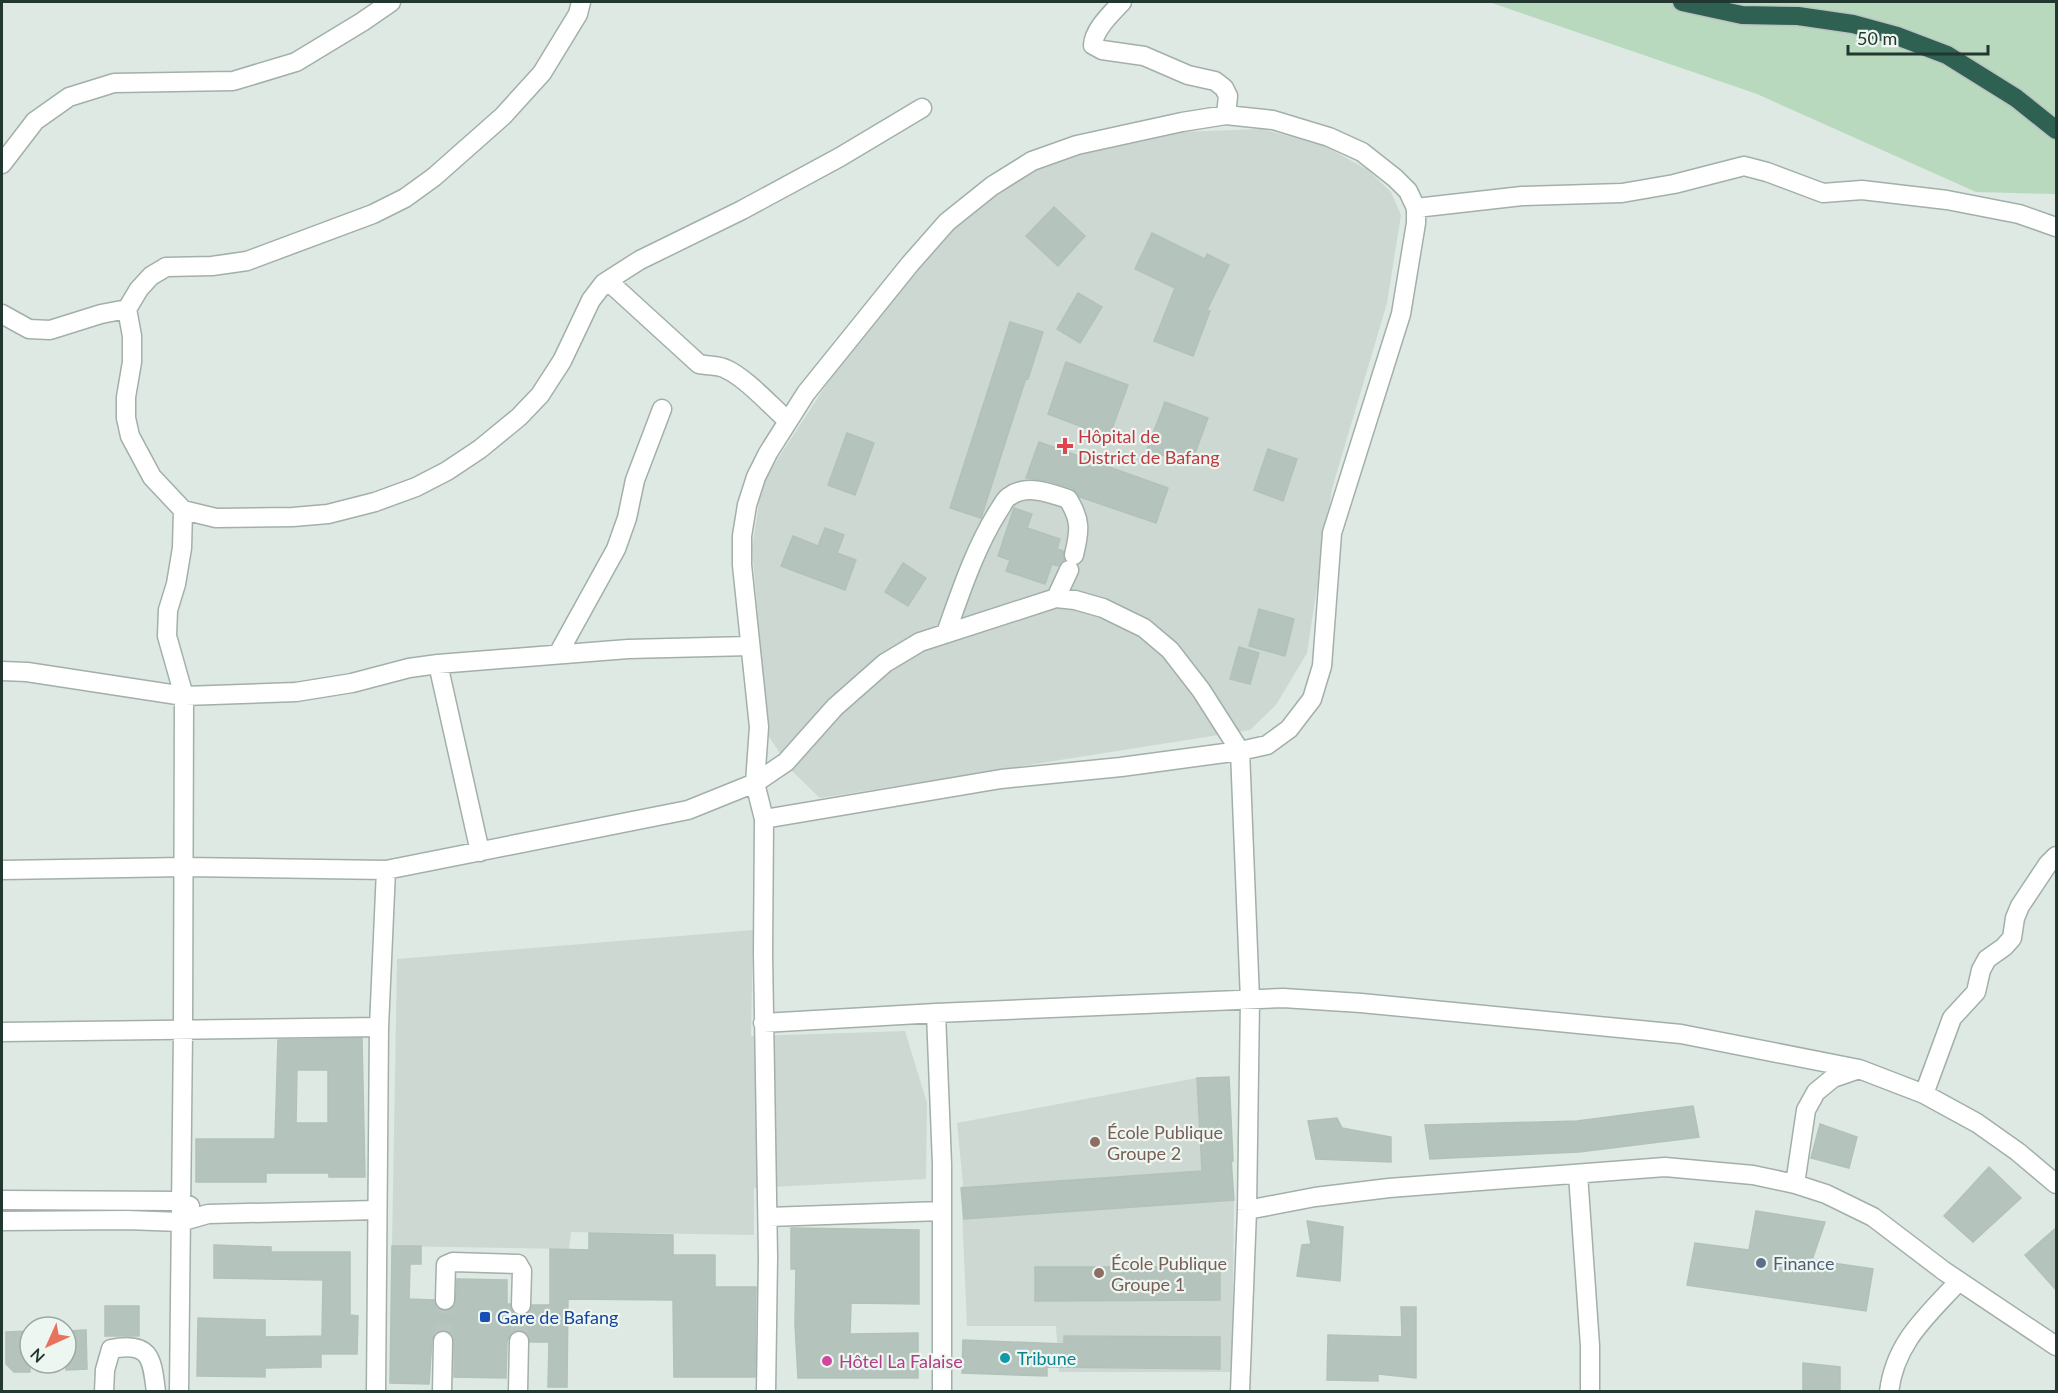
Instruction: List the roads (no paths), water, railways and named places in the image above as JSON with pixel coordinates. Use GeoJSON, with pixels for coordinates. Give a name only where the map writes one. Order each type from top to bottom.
{"type":"FeatureCollection","features":[{"type":"Feature","properties":{"kind":"highway"},"geometry":{"type":"LineString","coordinates":[[1682,2],[1742,15],[1798,16],[1853,24],[1898,36],[1947,56],[2016,98],[2056,130]]}},
{"type":"Feature","properties":{"kind":"street"},"geometry":{"type":"LineString","coordinates":[[2,164],[35,121],[69,97],[114,83],[233,81],[296,62],[391,2]]}},
{"type":"Feature","properties":{"kind":"street"},"geometry":{"type":"LineString","coordinates":[[581,2],[578,14],[542,73],[503,116],[434,177],[405,198],[373,214],[247,261],[212,266],[166,267],[151,276],[139,289],[127,309],[132,336],[132,362],[126,397],[126,418],[130,436],[152,477],[183,510],[216,518],[328,514],[375,502],[416,487],[447,471],[480,449],[519,417],[540,395],[562,361],[591,300],[608,280],[640,260],[742,210],[840,157],[922,108]]}},
{"type":"Feature","properties":{"kind":"street"},"geometry":{"type":"LineString","coordinates":[[1122,2],[1098,31],[1093,39],[1093,45],[1102,50],[1144,56],[1188,75],[1215,81],[1224,88],[1228,96],[1226,116]]}},
{"type":"Feature","properties":{"kind":"street"},"geometry":{"type":"LineString","coordinates":[[764,819],[1001,779],[1121,767],[1240,751],[1267,744],[1290,729],[1312,699],[1322,666],[1332,533],[1401,314],[1416,223],[1416,208],[1408,191],[1362,152],[1329,137],[1273,120],[1226,116],[1182,122],[1077,145],[1032,161],[992,186],[947,222],[910,264],[806,393],[768,453],[756,477],[747,505],[742,536],[742,565],[759,727],[755,783],[764,819],[764,1023],[768,1217],[766,1392]]}},
{"type":"Feature","properties":{"kind":"street"},"geometry":{"type":"LineString","coordinates":[[1416,208],[1522,196],[1622,193],[1674,184],[1744,166],[1823,193],[1862,190],[1947,200],[2019,214],[2056,227]]}},
{"type":"Feature","properties":{"kind":"street"},"geometry":{"type":"LineString","coordinates":[[608,280],[699,363],[711,367],[723,367],[734,373],[788,422]]}},
{"type":"Feature","properties":{"kind":"street"},"geometry":{"type":"LineString","coordinates":[[2,314],[29,329],[50,330],[101,314],[127,309]]}},
{"type":"Feature","properties":{"kind":"street"},"geometry":{"type":"LineString","coordinates":[[558,654],[616,549],[627,518],[635,480],[662,409]]}},
{"type":"Feature","properties":{"kind":"street"},"geometry":{"type":"LineString","coordinates":[[946,633],[987,530],[1008,496],[1025,490],[1044,492],[1068,499],[1077,513],[1080,532],[1072,562],[1056,598]]}},
{"type":"Feature","properties":{"kind":"street"},"geometry":{"type":"LineString","coordinates":[[180,1392],[184,696],[167,636],[168,610],[176,584],[182,548],[183,510]]}},
{"type":"Feature","properties":{"kind":"street"},"geometry":{"type":"LineString","coordinates":[[2,870],[184,867],[386,870],[688,810],[755,783],[786,762],[835,707],[885,663],[920,642],[1056,598],[1075,600],[1103,608],[1144,628],[1170,650],[1201,690],[1240,751],[1250,1000],[1247,1210],[1240,1392]]}},
{"type":"Feature","properties":{"kind":"street"},"geometry":{"type":"LineString","coordinates":[[2,671],[27,672],[184,696],[296,692],[352,684],[409,668],[438,664],[628,649],[750,646]]}},
{"type":"Feature","properties":{"kind":"street"},"geometry":{"type":"LineString","coordinates":[[438,664],[480,852]]}},
{"type":"Feature","properties":{"kind":"street"},"geometry":{"type":"LineString","coordinates":[[1924,1094],[1952,1018],[1976,992],[1986,959],[2004,947],[2012,938],[2015,918],[2020,906],[2048,864],[2056,856]]}},
{"type":"Feature","properties":{"kind":"street"},"geometry":{"type":"LineString","coordinates":[[376,1392],[379,1027],[386,870]]}},
{"type":"Feature","properties":{"kind":"street"},"geometry":{"type":"LineString","coordinates":[[764,1023],[936,1012],[1305,998],[1681,1034],[1859,1069],[1924,1094],[1985,1129],[2018,1152],[2056,1184]]}},
{"type":"Feature","properties":{"kind":"street"},"geometry":{"type":"LineString","coordinates":[[936,1012],[942,1164],[942,1392]]}},
{"type":"Feature","properties":{"kind":"street"},"geometry":{"type":"LineString","coordinates":[[2,1032],[379,1027]]}},
{"type":"Feature","properties":{"kind":"street"},"geometry":{"type":"LineString","coordinates":[[1796,1184],[1806,1110],[1816,1092],[1833,1078],[1859,1069]]}},
{"type":"Feature","properties":{"kind":"street"},"geometry":{"type":"LineString","coordinates":[[1247,1210],[1315,1197],[1389,1188],[1665,1167],[1753,1175],[1796,1184],[1826,1194],[1873,1217],[1959,1281],[2056,1346]]}},
{"type":"Feature","properties":{"kind":"street"},"geometry":{"type":"LineString","coordinates":[[1578,1174],[1590,1346],[1590,1392]]}},
{"type":"Feature","properties":{"kind":"street"},"geometry":{"type":"LineString","coordinates":[[2,1200],[180,1201],[208,1214]]}},
{"type":"Feature","properties":{"kind":"street"},"geometry":{"type":"LineString","coordinates":[[2,1221],[180,1222],[208,1214],[377,1210]]}},
{"type":"Feature","properties":{"kind":"street"},"geometry":{"type":"LineString","coordinates":[[768,1217],[941,1211]]}},
{"type":"Feature","properties":{"kind":"street"},"geometry":{"type":"LineString","coordinates":[[445,1300],[446,1266],[453,1262],[518,1264],[522,1272],[520,1305]]}},
{"type":"Feature","properties":{"kind":"street"},"geometry":{"type":"LineString","coordinates":[[1889,1392],[1891,1373],[1899,1354],[1914,1330],[1959,1281]]}},
{"type":"Feature","properties":{"kind":"street"},"geometry":{"type":"LineString","coordinates":[[442,1392],[443,1341]]}},
{"type":"Feature","properties":{"kind":"street"},"geometry":{"type":"LineString","coordinates":[[518,1392],[519,1341]]}},
{"type":"Feature","properties":{"kind":"street"},"geometry":{"type":"LineString","coordinates":[[104,1392],[105,1370],[111,1349],[125,1347],[138,1348],[146,1353],[152,1362],[156,1392]]}},
{"type":"Feature","properties":{"kind":"tunnel"},"geometry":{"type":"LineString","coordinates":[[443,1341],[445,1300]]}},
{"type":"Feature","properties":{"kind":"tunnel"},"geometry":{"type":"LineString","coordinates":[[519,1341],[521,1305]]}},
{"type":"Feature","properties":{"kind":"place","name":"Hôpital de District de Bafang"},"geometry":{"type":"Point","coordinates":[1065,446]}},
{"type":"Feature","properties":{"kind":"place","name":"École Publique Groupe 2"},"geometry":{"type":"Point","coordinates":[1095,1142]}},
{"type":"Feature","properties":{"kind":"place","name":"Finance"},"geometry":{"type":"Point","coordinates":[1761,1263]}},
{"type":"Feature","properties":{"kind":"place","name":"École Publique Groupe 1"},"geometry":{"type":"Point","coordinates":[1099,1273]}},
{"type":"Feature","properties":{"kind":"place","name":"Gare de Bafang"},"geometry":{"type":"Point","coordinates":[485,1317]}},
{"type":"Feature","properties":{"kind":"place","name":"Tribune"},"geometry":{"type":"Point","coordinates":[1005,1358]}},
{"type":"Feature","properties":{"kind":"place","name":"Hôtel La Falaise"},"geometry":{"type":"Point","coordinates":[827,1361]}}]}
